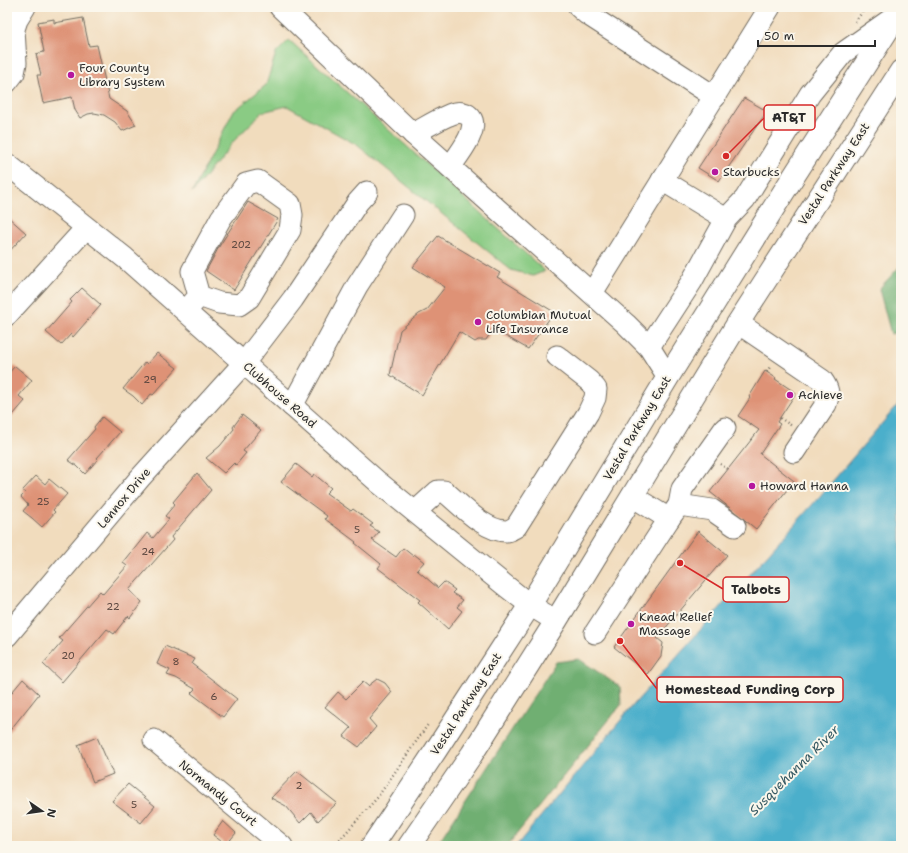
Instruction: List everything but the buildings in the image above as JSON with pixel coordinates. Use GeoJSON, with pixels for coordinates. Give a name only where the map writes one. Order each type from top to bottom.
{"type":"FeatureCollection","features":[{"type":"Feature","properties":{"kind":"main road","name":"Vestal Parkway East"},"geometry":{"type":"LineString","coordinates":[[372,846],[530,605],[668,377],[783,193],[900,12]]}},
{"type":"Feature","properties":{"kind":"main road","name":"Vestal Parkway East"},"geometry":{"type":"LineString","coordinates":[[409,846],[472,754],[556,621],[738,323],[901,71]]}},
{"type":"Feature","properties":{"kind":"street"},"geometry":{"type":"LineString","coordinates":[[280,7],[413,134],[626,324],[649,347],[668,377]]}},
{"type":"Feature","properties":{"kind":"street"},"geometry":{"type":"LineString","coordinates":[[579,7],[587,14],[715,97]]}},
{"type":"Feature","properties":{"kind":"street"},"geometry":{"type":"LineString","coordinates":[[592,293],[770,7]]}},
{"type":"Feature","properties":{"kind":"street"},"geometry":{"type":"LineString","coordinates":[[7,82],[14,73],[16,63],[14,29],[17,20],[29,8]]}},
{"type":"Feature","properties":{"kind":"street"},"geometry":{"type":"LineString","coordinates":[[649,347],[692,280],[726,219],[745,199],[806,97],[843,53],[900,12]]}},
{"type":"Feature","properties":{"kind":"street"},"geometry":{"type":"LineString","coordinates":[[413,134],[452,114],[462,112],[469,115],[473,123],[471,134],[450,167]]}},
{"type":"Feature","properties":{"kind":"street","name":"Clubhouse Road"},"geometry":{"type":"LineString","coordinates":[[7,164],[125,258],[192,304],[244,363],[378,482],[507,588],[530,605],[556,621]]}},
{"type":"Feature","properties":{"kind":"street"},"geometry":{"type":"LineString","coordinates":[[662,180],[726,219]]}},
{"type":"Feature","properties":{"kind":"street"},"geometry":{"type":"LineString","coordinates":[[258,181],[290,204],[292,215],[290,230],[249,298],[238,305],[219,303],[192,304],[192,271],[221,218],[246,184],[258,181]]}},
{"type":"Feature","properties":{"kind":"street","name":"Lennox Drive"},"geometry":{"type":"LineString","coordinates":[[7,636],[140,478],[244,363],[293,299],[358,202],[367,192]]}},
{"type":"Feature","properties":{"kind":"street"},"geometry":{"type":"LineString","coordinates":[[292,406],[357,286],[403,215]]}},
{"type":"Feature","properties":{"kind":"street"},"geometry":{"type":"LineString","coordinates":[[7,315],[86,228]]}},
{"type":"Feature","properties":{"kind":"street"},"geometry":{"type":"LineString","coordinates":[[738,323],[822,380],[827,387],[829,396],[826,404],[794,452]]}},
{"type":"Feature","properties":{"kind":"street"},"geometry":{"type":"LineString","coordinates":[[415,512],[438,490],[444,491],[485,525],[509,531],[516,527],[584,419],[595,398],[596,389],[589,381],[557,356]]}},
{"type":"Feature","properties":{"kind":"street"},"geometry":{"type":"LineString","coordinates":[[595,633],[674,512],[682,489],[726,428]]}},
{"type":"Feature","properties":{"kind":"street"},"geometry":{"type":"LineString","coordinates":[[632,496],[674,512],[712,510],[735,526]]}},
{"type":"Feature","properties":{"kind":"street","name":"Normandy Court"},"geometry":{"type":"LineString","coordinates":[[154,740],[282,846]]}},
{"type":"Feature","properties":{"kind":"green space"},"geometry":{"type":"Polygon","coordinates":[[[289,40],[545,271],[533,276],[511,270],[357,145],[287,106],[262,112],[232,143],[192,193],[233,112],[266,85],[276,53],[289,40]]]}},
{"type":"Feature","properties":{"kind":"green space"},"geometry":{"type":"Polygon","coordinates":[[[901,265],[901,331],[891,334],[879,289],[901,265]]]}},
{"type":"Feature","properties":{"kind":"green space"},"geometry":{"type":"Polygon","coordinates":[[[579,659],[620,687],[621,705],[507,846],[436,846],[556,662],[579,659]]]}},
{"type":"Feature","properties":{"kind":"water","name":"Susquehanna River"},"geometry":{"type":"Polygon","coordinates":[[[901,401],[901,846],[516,846],[635,703],[820,496],[901,401]]]}},
{"type":"Feature","properties":{"kind":"place","name":"Four County Library System"},"geometry":{"type":"Point","coordinates":[71,75]}},
{"type":"Feature","properties":{"kind":"place","name":"AT&T"},"geometry":{"type":"Point","coordinates":[726,156]}},
{"type":"Feature","properties":{"kind":"place","name":"Starbucks"},"geometry":{"type":"Point","coordinates":[715,172]}},
{"type":"Feature","properties":{"kind":"place","name":"Columbian Mutual Life Insurance"},"geometry":{"type":"Point","coordinates":[478,322]}},
{"type":"Feature","properties":{"kind":"place","name":"Achieve"},"geometry":{"type":"Point","coordinates":[790,395]}},
{"type":"Feature","properties":{"kind":"place","name":"Howard Hanna"},"geometry":{"type":"Point","coordinates":[752,486]}},
{"type":"Feature","properties":{"kind":"place","name":"Talbots"},"geometry":{"type":"Point","coordinates":[680,563]}},
{"type":"Feature","properties":{"kind":"place","name":"Knead Relief Massage"},"geometry":{"type":"Point","coordinates":[631,624]}},
{"type":"Feature","properties":{"kind":"place","name":"Homestead Funding Corp"},"geometry":{"type":"Point","coordinates":[620,641]}}]}
